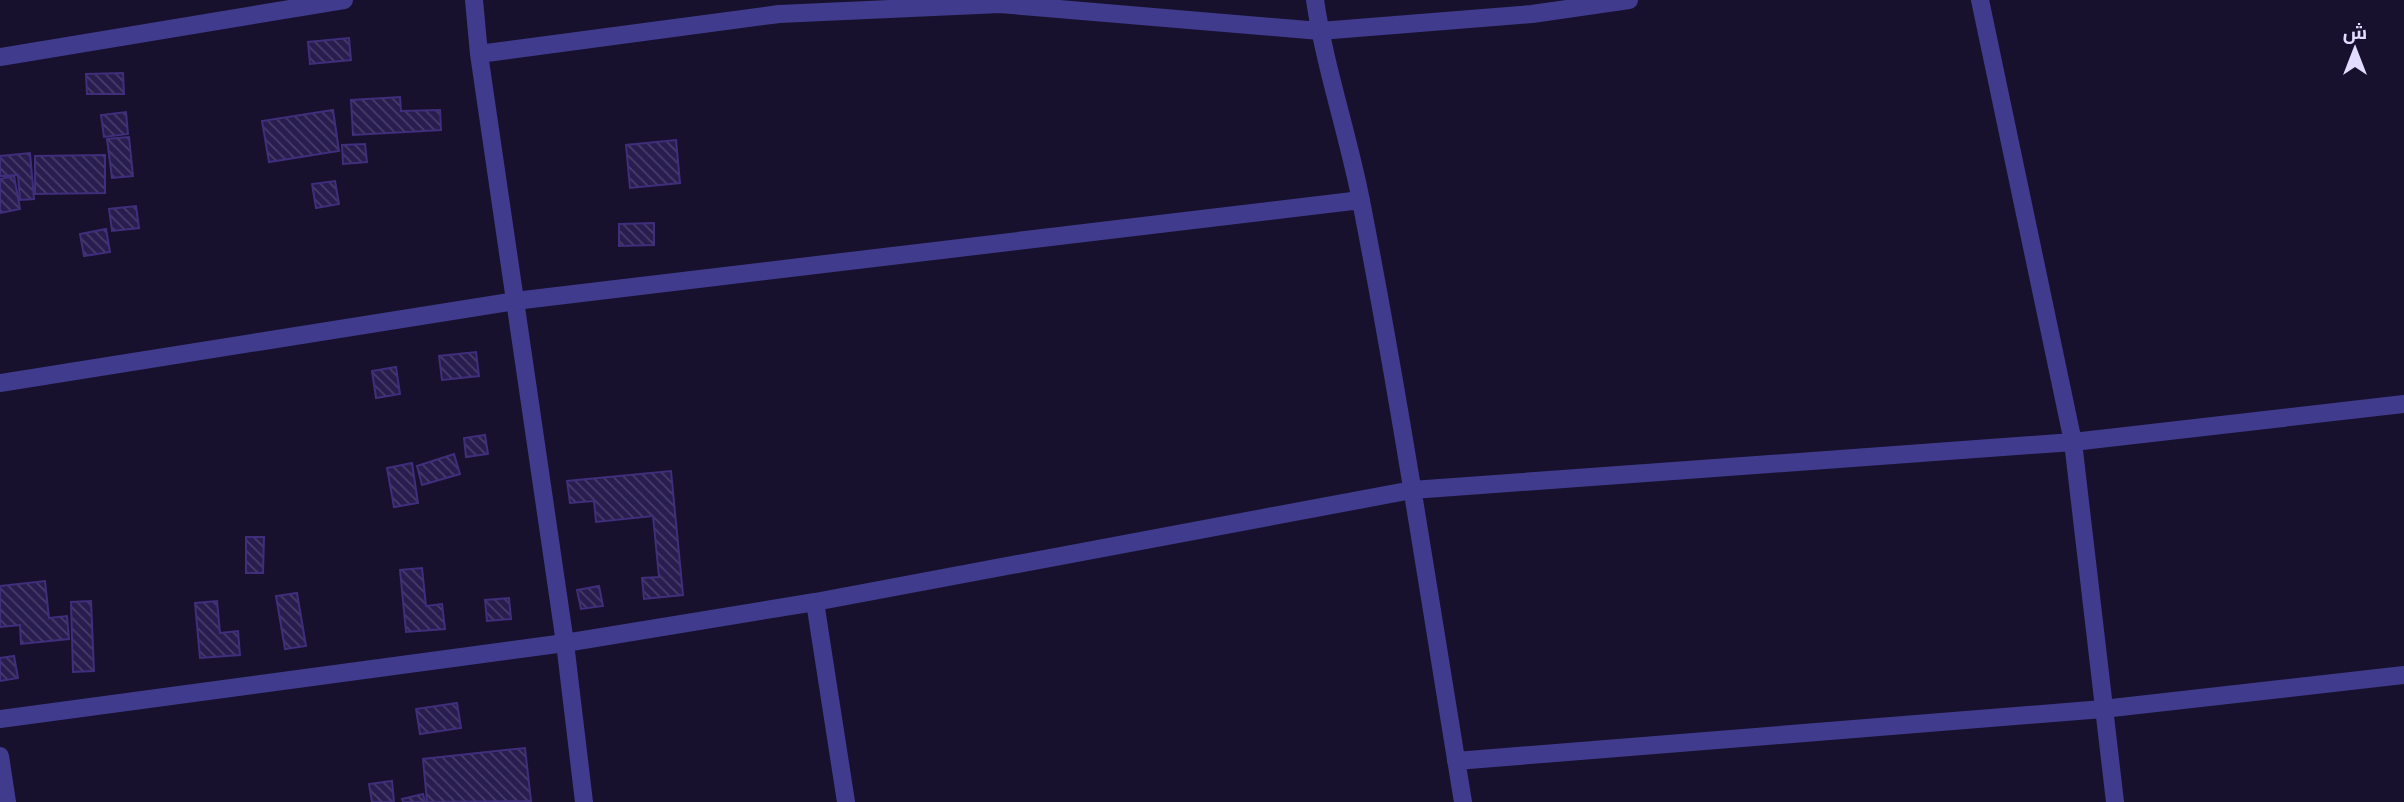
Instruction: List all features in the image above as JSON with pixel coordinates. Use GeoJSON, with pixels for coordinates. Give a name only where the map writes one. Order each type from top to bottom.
{"type":"FeatureCollection","features":[{"type":"Feature","properties":{"kind":"street"},"geometry":{"type":"LineString","coordinates":[[0,57],[344,0]]}},
{"type":"Feature","properties":{"kind":"street"},"geometry":{"type":"LineString","coordinates":[[474,0],[479,54],[565,643],[584,802]]}},
{"type":"Feature","properties":{"kind":"street"},"geometry":{"type":"LineString","coordinates":[[1315,0],[1361,200],[1463,802]]}},
{"type":"Feature","properties":{"kind":"street"},"geometry":{"type":"LineString","coordinates":[[479,54],[779,14],[1000,4],[1320,31],[1532,14],[1629,0]]}},
{"type":"Feature","properties":{"kind":"street"},"geometry":{"type":"LineString","coordinates":[[1980,0],[2073,442],[2115,802]]}},
{"type":"Feature","properties":{"kind":"street"},"geometry":{"type":"LineString","coordinates":[[0,383],[515,301],[1361,200]]}},
{"type":"Feature","properties":{"kind":"street"},"geometry":{"type":"LineString","coordinates":[[0,719],[565,643],[815,602],[1412,490],[2073,442],[2404,404]]}},
{"type":"Feature","properties":{"kind":"street"},"geometry":{"type":"LineString","coordinates":[[815,602],[846,802]]}},
{"type":"Feature","properties":{"kind":"street"},"geometry":{"type":"LineString","coordinates":[[1456,761],[2103,709],[2404,676]]}},
{"type":"Feature","properties":{"kind":"street"},"geometry":{"type":"LineString","coordinates":[[0,756],[6,802]]}},
{"type":"Feature","properties":{"kind":"building"},"geometry":{"type":"Polygon","coordinates":[[[349,38],[351,60],[310,64],[308,42],[349,38]]]}},
{"type":"Feature","properties":{"kind":"building"},"geometry":{"type":"Polygon","coordinates":[[[123,73],[124,94],[87,94],[86,74],[123,73]]]}},
{"type":"Feature","properties":{"kind":"building"},"geometry":{"type":"Polygon","coordinates":[[[400,97],[401,111],[440,110],[441,130],[353,135],[351,100],[400,97]]]}},
{"type":"Feature","properties":{"kind":"building"},"geometry":{"type":"Polygon","coordinates":[[[333,110],[339,151],[269,162],[262,121],[333,110]]]}},
{"type":"Feature","properties":{"kind":"building"},"geometry":{"type":"Polygon","coordinates":[[[126,112],[128,134],[104,137],[101,115],[126,112]]]}},
{"type":"Feature","properties":{"kind":"building"},"geometry":{"type":"Polygon","coordinates":[[[129,137],[133,176],[112,178],[107,139],[129,137]]]}},
{"type":"Feature","properties":{"kind":"building"},"geometry":{"type":"Polygon","coordinates":[[[676,140],[680,183],[630,188],[626,145],[676,140]]]}},
{"type":"Feature","properties":{"kind":"building"},"geometry":{"type":"Polygon","coordinates":[[[365,144],[367,162],[343,164],[342,145],[365,144]]]}},
{"type":"Feature","properties":{"kind":"building"},"geometry":{"type":"Polygon","coordinates":[[[30,153],[34,199],[20,200],[18,175],[0,176],[0,156],[30,153]]]}},
{"type":"Feature","properties":{"kind":"building"},"geometry":{"type":"Polygon","coordinates":[[[105,155],[105,193],[35,194],[35,156],[105,155]]]}},
{"type":"Feature","properties":{"kind":"building"},"geometry":{"type":"Polygon","coordinates":[[[14,176],[20,209],[0,213],[0,179],[14,176]]]}},
{"type":"Feature","properties":{"kind":"building"},"geometry":{"type":"Polygon","coordinates":[[[335,181],[339,204],[316,208],[312,184],[335,181]]]}},
{"type":"Feature","properties":{"kind":"building"},"geometry":{"type":"Polygon","coordinates":[[[136,206],[139,228],[112,231],[109,209],[136,206]]]}},
{"type":"Feature","properties":{"kind":"building"},"geometry":{"type":"Polygon","coordinates":[[[654,223],[654,245],[619,246],[619,224],[654,223]]]}},
{"type":"Feature","properties":{"kind":"building"},"geometry":{"type":"Polygon","coordinates":[[[106,229],[110,252],[84,256],[80,234],[106,229]]]}},
{"type":"Feature","properties":{"kind":"building"},"geometry":{"type":"Polygon","coordinates":[[[476,352],[479,376],[442,380],[439,356],[476,352]]]}},
{"type":"Feature","properties":{"kind":"building"},"geometry":{"type":"Polygon","coordinates":[[[396,367],[400,394],[376,398],[372,371],[396,367]]]}},
{"type":"Feature","properties":{"kind":"building"},"geometry":{"type":"Polygon","coordinates":[[[485,435],[488,454],[466,457],[464,438],[485,435]]]}},
{"type":"Feature","properties":{"kind":"building"},"geometry":{"type":"Polygon","coordinates":[[[454,454],[460,474],[422,485],[417,466],[454,454]]]}},
{"type":"Feature","properties":{"kind":"building"},"geometry":{"type":"Polygon","coordinates":[[[412,463],[418,503],[394,507],[387,468],[412,463]]]}},
{"type":"Feature","properties":{"kind":"building"},"geometry":{"type":"Polygon","coordinates":[[[671,471],[683,595],[644,599],[642,578],[659,577],[653,516],[596,522],[594,501],[570,503],[567,481],[671,471]]]}},
{"type":"Feature","properties":{"kind":"building"},"geometry":{"type":"Polygon","coordinates":[[[246,537],[264,537],[263,573],[246,573],[246,537]]]}},
{"type":"Feature","properties":{"kind":"building"},"geometry":{"type":"Polygon","coordinates":[[[422,568],[426,606],[442,604],[445,629],[406,632],[400,570],[422,568]]]}},
{"type":"Feature","properties":{"kind":"building"},"geometry":{"type":"Polygon","coordinates":[[[45,581],[49,618],[67,616],[69,639],[21,644],[20,625],[0,627],[0,586],[45,581]]]}},
{"type":"Feature","properties":{"kind":"building"},"geometry":{"type":"Polygon","coordinates":[[[599,586],[603,606],[581,609],[577,590],[599,586]]]}},
{"type":"Feature","properties":{"kind":"building"},"geometry":{"type":"Polygon","coordinates":[[[297,593],[306,646],[285,649],[276,596],[297,593]]]}},
{"type":"Feature","properties":{"kind":"building"},"geometry":{"type":"Polygon","coordinates":[[[509,598],[511,619],[487,621],[485,600],[509,598]]]}},
{"type":"Feature","properties":{"kind":"building"},"geometry":{"type":"Polygon","coordinates":[[[91,601],[94,671],[73,672],[71,602],[91,601]]]}},
{"type":"Feature","properties":{"kind":"building"},"geometry":{"type":"Polygon","coordinates":[[[217,601],[220,633],[238,631],[240,655],[200,658],[195,603],[217,601]]]}},
{"type":"Feature","properties":{"kind":"building"},"geometry":{"type":"Polygon","coordinates":[[[14,656],[18,678],[0,681],[0,658],[14,656]]]}},
{"type":"Feature","properties":{"kind":"building"},"geometry":{"type":"Polygon","coordinates":[[[457,703],[461,728],[420,734],[416,709],[457,703]]]}},
{"type":"Feature","properties":{"kind":"building"},"geometry":{"type":"Polygon","coordinates":[[[525,748],[531,801],[427,802],[423,759],[525,748]]]}},
{"type":"Feature","properties":{"kind":"building"},"geometry":{"type":"Polygon","coordinates":[[[392,781],[394,802],[372,802],[369,784],[392,781]]]}},
{"type":"Feature","properties":{"kind":"building"},"geometry":{"type":"Polygon","coordinates":[[[423,794],[425,802],[403,802],[402,799],[423,794]]]}}]}
